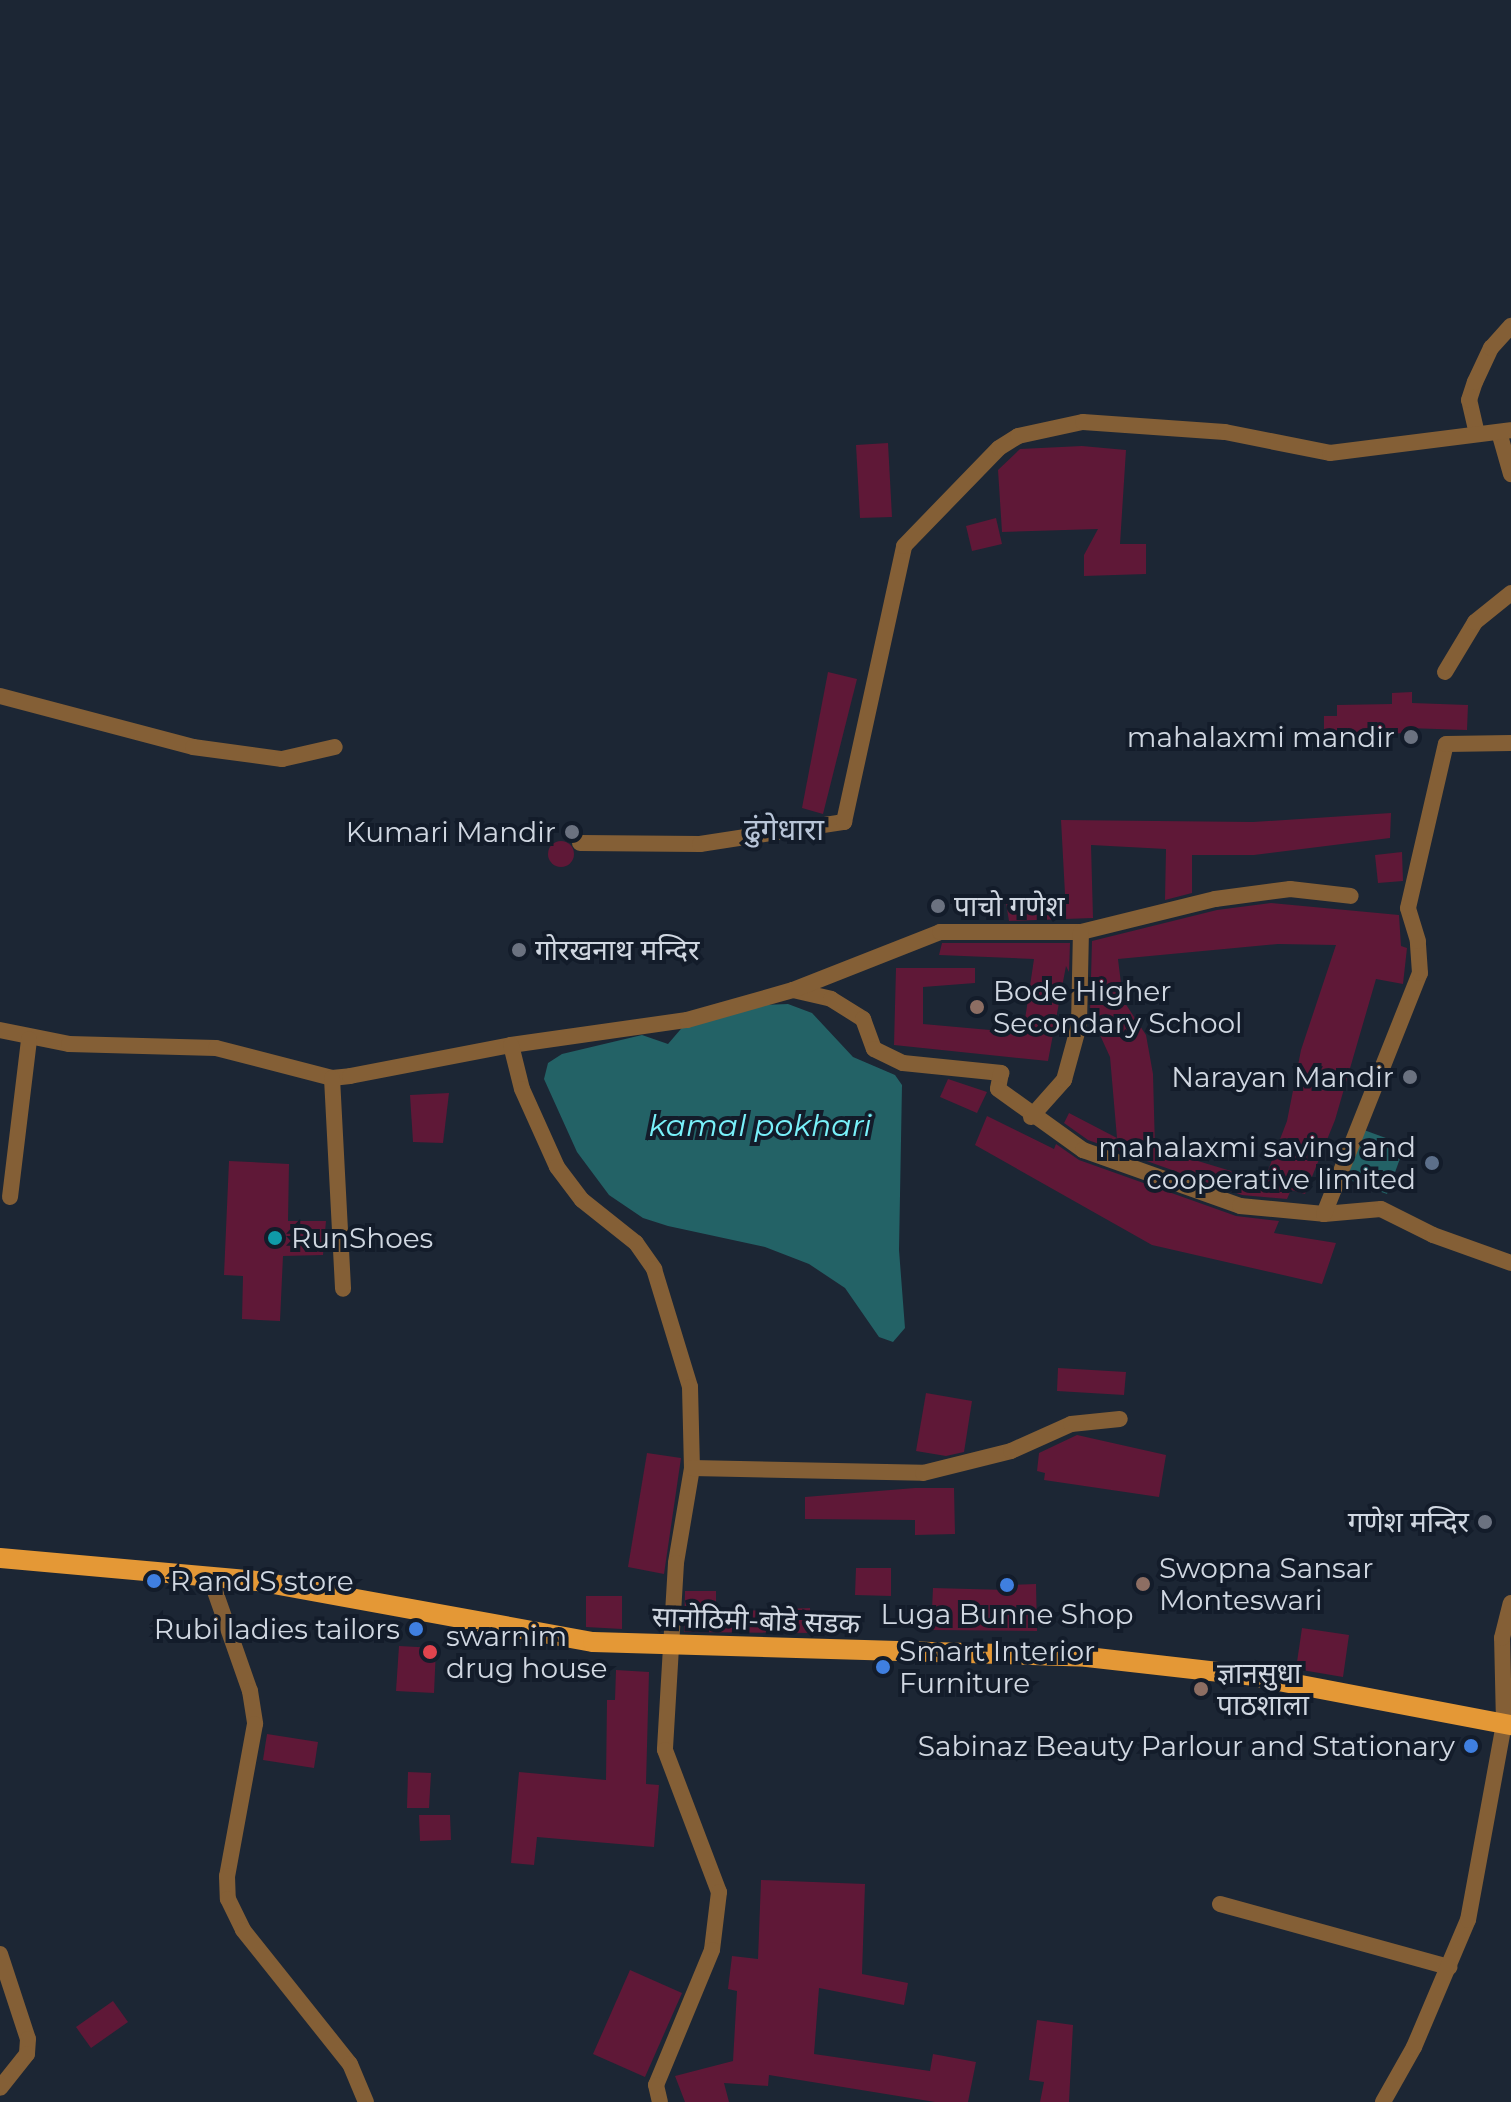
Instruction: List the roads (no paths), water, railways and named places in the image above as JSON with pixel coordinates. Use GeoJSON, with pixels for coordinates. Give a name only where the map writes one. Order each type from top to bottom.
{"type":"FeatureCollection","features":[{"type":"Feature","properties":{"kind":"main road","name":"सानोठिमी-बोडे सडक"},"geometry":{"type":"LineString","coordinates":[[0,1558],[257,1581],[593,1642],[1087,1657],[1253,1676],[1508,1724]]}},
{"type":"Feature","properties":{"kind":"street"},"geometry":{"type":"LineString","coordinates":[[1477,434],[1469,400],[1491,348],[1511,326]]}},
{"type":"Feature","properties":{"kind":"street"},"geometry":{"type":"LineString","coordinates":[[580,843],[700,844],[844,822],[884,616],[904,546],[999,448],[1018,436],[1083,422],[1225,432],[1330,453],[1505,431],[1511,474]]}},
{"type":"Feature","properties":{"kind":"street"},"geometry":{"type":"LineString","coordinates":[[1445,672],[1475,622],[1511,593]]}},
{"type":"Feature","properties":{"kind":"street"},"geometry":{"type":"LineString","coordinates":[[0,696],[193,747],[282,759],[335,747]]}},
{"type":"Feature","properties":{"kind":"street"},"geometry":{"type":"LineString","coordinates":[[1324,1214],[1420,973],[1408,908],[1446,744],[1511,743]]}},
{"type":"Feature","properties":{"kind":"street"},"geometry":{"type":"LineString","coordinates":[[0,1030],[29,1039],[216,1048],[332,1078],[511,1045],[687,1020],[793,990],[940,932],[1081,932],[1215,899],[1290,889],[1351,896]]}},
{"type":"Feature","properties":{"kind":"street"},"geometry":{"type":"LineString","coordinates":[[1031,1117],[1064,1080],[1079,1025],[1081,932]]}},
{"type":"Feature","properties":{"kind":"street"},"geometry":{"type":"LineString","coordinates":[[793,990],[831,999],[863,1019],[874,1049],[903,1063],[1001,1073],[998,1089],[1031,1117],[1083,1150],[1240,1206],[1324,1214],[1381,1209],[1433,1235],[1511,1263]]}},
{"type":"Feature","properties":{"kind":"street"},"geometry":{"type":"LineString","coordinates":[[10,1197],[29,1039]]}},
{"type":"Feature","properties":{"kind":"street"},"geometry":{"type":"LineString","coordinates":[[511,1045],[522,1089],[557,1167],[582,1200],[636,1243],[654,1269],[690,1387],[692,1468],[670,1644],[665,1750],[719,1892],[712,1950],[656,2085],[660,2102]]}},
{"type":"Feature","properties":{"kind":"street"},"geometry":{"type":"LineString","coordinates":[[332,1078],[343,1289]]}},
{"type":"Feature","properties":{"kind":"street"},"geometry":{"type":"LineString","coordinates":[[692,1468],[923,1473],[1011,1451],[1071,1424],[1120,1419]]}},
{"type":"Feature","properties":{"kind":"street"},"geometry":{"type":"LineString","coordinates":[[210,1577],[250,1691],[255,1724],[227,1876],[228,1899],[243,1930],[350,2064],[366,2102]]}},
{"type":"Feature","properties":{"kind":"street"},"geometry":{"type":"LineString","coordinates":[[1383,2102],[1449,1967],[1468,1920],[1508,1724],[1502,1638],[1511,1603]]}},
{"type":"Feature","properties":{"kind":"street"},"geometry":{"type":"LineString","coordinates":[[1220,1904],[1449,1967]]}},
{"type":"Feature","properties":{"kind":"street"},"geometry":{"type":"LineString","coordinates":[[0,1954],[28,2039],[27,2054],[0,2088]]}},
{"type":"Feature","properties":{"kind":"water","name":"kamal pokhari"},"geometry":{"type":"Polygon","coordinates":[[[788,1004],[812,1013],[853,1057],[895,1075],[902,1085],[899,1250],[905,1328],[893,1342],[879,1337],[845,1288],[809,1264],[765,1247],[643,1218],[609,1195],[577,1152],[544,1079],[548,1063],[562,1054],[642,1035],[668,1044],[686,1023],[760,1005],[788,1004]]]}},
{"type":"Feature","properties":{"kind":"water"},"geometry":{"type":"Polygon","coordinates":[[[1364,1130],[1405,1145],[1387,1194],[1346,1179],[1364,1130]]]}},
{"type":"Feature","properties":{"kind":"place","name":"mahalaxmi mandir"},"geometry":{"type":"Point","coordinates":[1411,737]}},
{"type":"Feature","properties":{"kind":"place","name":"Kumari Mandir"},"geometry":{"type":"Point","coordinates":[572,832]}},
{"type":"Feature","properties":{"kind":"place","name":"पाचो गणेश"},"geometry":{"type":"Point","coordinates":[938,906]}},
{"type":"Feature","properties":{"kind":"place","name":"गोरखनाथ मन्दिर"},"geometry":{"type":"Point","coordinates":[519,950]}},
{"type":"Feature","properties":{"kind":"place","name":"Bode Higher Secondary School"},"geometry":{"type":"Point","coordinates":[977,1007]}},
{"type":"Feature","properties":{"kind":"place","name":"Narayan Mandir"},"geometry":{"type":"Point","coordinates":[1410,1077]}},
{"type":"Feature","properties":{"kind":"place","name":"mahalaxmi saving and cooperative limited"},"geometry":{"type":"Point","coordinates":[1432,1163]}},
{"type":"Feature","properties":{"kind":"place","name":"RunShoes"},"geometry":{"type":"Point","coordinates":[275,1238]}},
{"type":"Feature","properties":{"kind":"place","name":"गणेश मन्दिर"},"geometry":{"type":"Point","coordinates":[1485,1522]}},
{"type":"Feature","properties":{"kind":"place","name":"R and S store"},"geometry":{"type":"Point","coordinates":[154,1581]}},
{"type":"Feature","properties":{"kind":"place","name":"Swopna Sansar Monteswari"},"geometry":{"type":"Point","coordinates":[1143,1584]}},
{"type":"Feature","properties":{"kind":"place","name":"Luga Bunne Shop"},"geometry":{"type":"Point","coordinates":[1007,1585]}},
{"type":"Feature","properties":{"kind":"place","name":"Rubi ladies tailors"},"geometry":{"type":"Point","coordinates":[416,1629]}},
{"type":"Feature","properties":{"kind":"place","name":"swarnim drug house"},"geometry":{"type":"Point","coordinates":[430,1652]}},
{"type":"Feature","properties":{"kind":"place","name":"Smart Interior Furniture"},"geometry":{"type":"Point","coordinates":[883,1667]}},
{"type":"Feature","properties":{"kind":"place","name":"ज्ञानसुधा पाठशाला"},"geometry":{"type":"Point","coordinates":[1201,1689]}},
{"type":"Feature","properties":{"kind":"place","name":"Sabinaz Beauty Parlour and Stationary"},"geometry":{"type":"Point","coordinates":[1471,1746]}},
{"type":"Feature","properties":{"kind":"district","name":"ढुंगेधारा"},"geometry":{"type":"Point","coordinates":[784,830]}}]}
